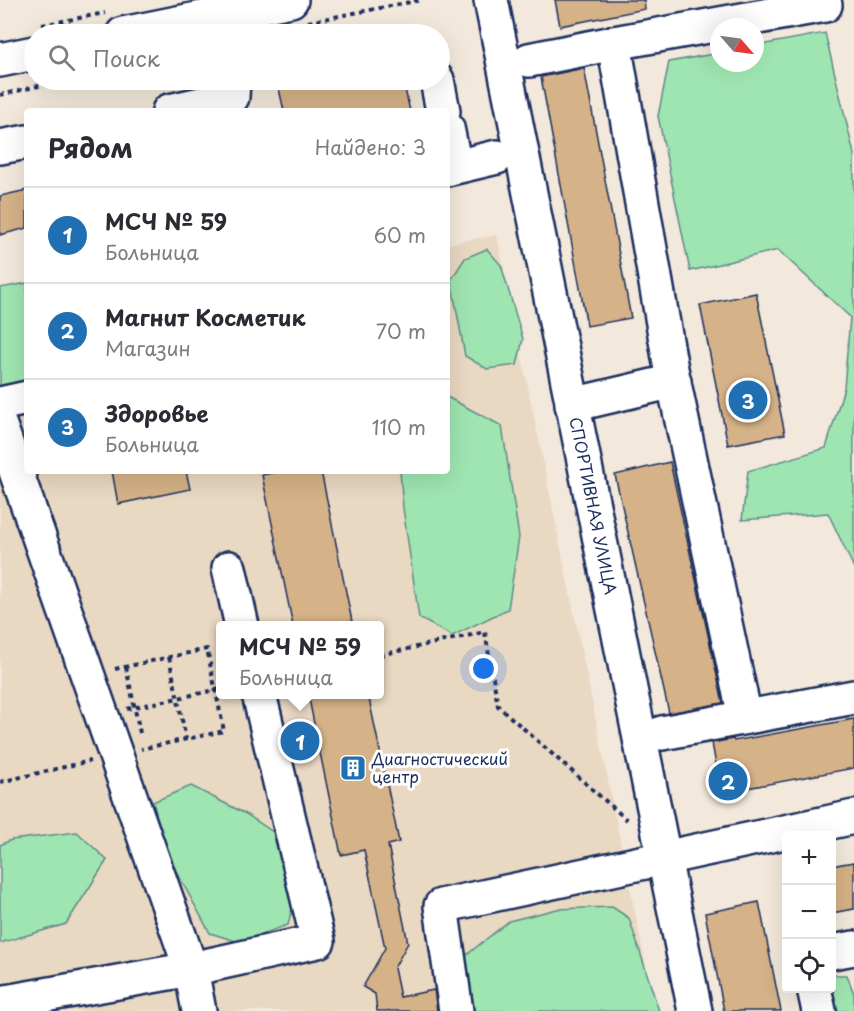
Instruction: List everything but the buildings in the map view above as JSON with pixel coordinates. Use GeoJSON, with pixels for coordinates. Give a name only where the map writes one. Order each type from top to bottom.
{"type":"FeatureCollection","features":[{"type":"Feature","properties":{"kind":"street","name":"СПОРТИВНАЯ УЛИЦА"},"geometry":{"type":"LineString","coordinates":[[491,0],[695,1011]]}},
{"type":"Feature","properties":{"kind":"street"},"geometry":{"type":"LineString","coordinates":[[529,60],[825,5]]}},
{"type":"Feature","properties":{"kind":"street"},"geometry":{"type":"LineString","coordinates":[[117,23],[297,11]]}},
{"type":"Feature","properties":{"kind":"street"},"geometry":{"type":"LineString","coordinates":[[614,43],[674,381],[745,717]]}},
{"type":"Feature","properties":{"kind":"street"},"geometry":{"type":"LineString","coordinates":[[0,60],[24,46]]}},
{"type":"Feature","properties":{"kind":"street"},"geometry":{"type":"LineString","coordinates":[[439,90],[442,108]]}},
{"type":"Feature","properties":{"kind":"street"},"geometry":{"type":"LineString","coordinates":[[182,108],[233,96]]}},
{"type":"Feature","properties":{"kind":"street"},"geometry":{"type":"LineString","coordinates":[[0,147],[24,143]]}},
{"type":"Feature","properties":{"kind":"street"},"geometry":{"type":"LineString","coordinates":[[451,167],[497,157]]}},
{"type":"Feature","properties":{"kind":"street"},"geometry":{"type":"LineString","coordinates":[[572,405],[674,381]]}},
{"type":"Feature","properties":{"kind":"street"},"geometry":{"type":"LineString","coordinates":[[0,404],[24,399]]}},
{"type":"Feature","properties":{"kind":"street"},"geometry":{"type":"LineString","coordinates":[[0,426],[101,714],[129,751],[191,969],[199,1011]]}},
{"type":"Feature","properties":{"kind":"street"},"geometry":{"type":"LineString","coordinates":[[228,568],[241,621]]}},
{"type":"Feature","properties":{"kind":"street"},"geometry":{"type":"LineString","coordinates":[[662,733],[854,697]]}},
{"type":"Feature","properties":{"kind":"street"},"geometry":{"type":"LineString","coordinates":[[0,1003],[191,969],[318,941],[259,699]]}},
{"type":"Feature","properties":{"kind":"street"},"geometry":{"type":"LineString","coordinates":[[804,831],[854,817]]}},
{"type":"Feature","properties":{"kind":"street"},"geometry":{"type":"LineString","coordinates":[[456,1011],[441,906],[663,856],[782,837]]}},
{"type":"Feature","properties":{"kind":"street"},"geometry":{"type":"LineString","coordinates":[[836,951],[854,948]]}},
{"type":"Feature","properties":{"kind":"street"},"geometry":{"type":"LineString","coordinates":[[815,993],[819,1011]]}},
{"type":"Feature","properties":{"kind":"path"},"geometry":{"type":"LineString","coordinates":[[297,11],[421,0]]}},
{"type":"Feature","properties":{"kind":"path"},"geometry":{"type":"LineString","coordinates":[[0,95],[24,89]]}},
{"type":"Feature","properties":{"kind":"path"},"geometry":{"type":"LineString","coordinates":[[384,654],[485,632],[498,706],[635,827]]}},
{"type":"Feature","properties":{"kind":"path"},"geometry":{"type":"LineString","coordinates":[[87,674],[207,649],[216,682]]}},
{"type":"Feature","properties":{"kind":"path"},"geometry":{"type":"LineString","coordinates":[[169,657],[186,739]]}},
{"type":"Feature","properties":{"kind":"path"},"geometry":{"type":"LineString","coordinates":[[126,666],[135,707],[129,751]]}},
{"type":"Feature","properties":{"kind":"path"},"geometry":{"type":"LineString","coordinates":[[101,714],[216,689]]}},
{"type":"Feature","properties":{"kind":"path"},"geometry":{"type":"LineString","coordinates":[[0,782],[224,731],[219,699]]}},
{"type":"Feature","properties":{"kind":"shaded area"},"geometry":{"type":"Polygon","coordinates":[[[497,235],[655,1011],[0,1011],[0,288],[24,284],[24,474],[450,474],[450,243],[497,235]]]}},
{"type":"Feature","properties":{"kind":"green space"},"geometry":{"type":"Polygon","coordinates":[[[825,33],[854,154],[854,568],[828,513],[742,520],[748,471],[826,448],[844,388],[850,317],[778,250],[690,271],[658,116],[669,62],[710,55],[710,72],[764,72],[764,44],[825,33]]]}},
{"type":"Feature","properties":{"kind":"green space"},"geometry":{"type":"Polygon","coordinates":[[[487,249],[501,265],[523,339],[517,365],[487,369],[465,356],[451,280],[465,258],[487,249]]]}},
{"type":"Feature","properties":{"kind":"green space"},"geometry":{"type":"Polygon","coordinates":[[[24,284],[24,387],[0,390],[0,288],[24,284]]]}},
{"type":"Feature","properties":{"kind":"green space"},"geometry":{"type":"Polygon","coordinates":[[[450,399],[502,426],[519,537],[508,609],[452,636],[419,618],[400,474],[450,474],[450,399]]]}},
{"type":"Feature","properties":{"kind":"green space"},"geometry":{"type":"Polygon","coordinates":[[[191,786],[246,814],[279,836],[294,901],[288,925],[239,942],[210,933],[168,856],[153,802],[191,786]]]}},
{"type":"Feature","properties":{"kind":"green space"},"geometry":{"type":"Polygon","coordinates":[[[77,832],[107,860],[66,924],[0,943],[0,845],[11,840],[77,832]]]}},
{"type":"Feature","properties":{"kind":"green space"},"geometry":{"type":"Polygon","coordinates":[[[612,907],[629,918],[659,1011],[475,1011],[464,957],[509,921],[557,909],[612,907]]]}},
{"type":"Feature","properties":{"kind":"green space"},"geometry":{"type":"Polygon","coordinates":[[[836,975],[847,975],[854,994],[854,1011],[837,1011],[832,993],[836,993],[836,975]]]}},
{"type":"Feature","properties":{"kind":"place","name":"Здоровье"},"geometry":{"type":"Point","coordinates":[748,400]}},
{"type":"Feature","properties":{"kind":"place","name":"МСЧ № 59"},"geometry":{"type":"Point","coordinates":[300,741]}},
{"type":"Feature","properties":{"kind":"place","name":"Диагностический центр"},"geometry":{"type":"Point","coordinates":[353,768]}},
{"type":"Feature","properties":{"kind":"place","name":"Магнит Косметик"},"geometry":{"type":"Point","coordinates":[728,781]}}]}
